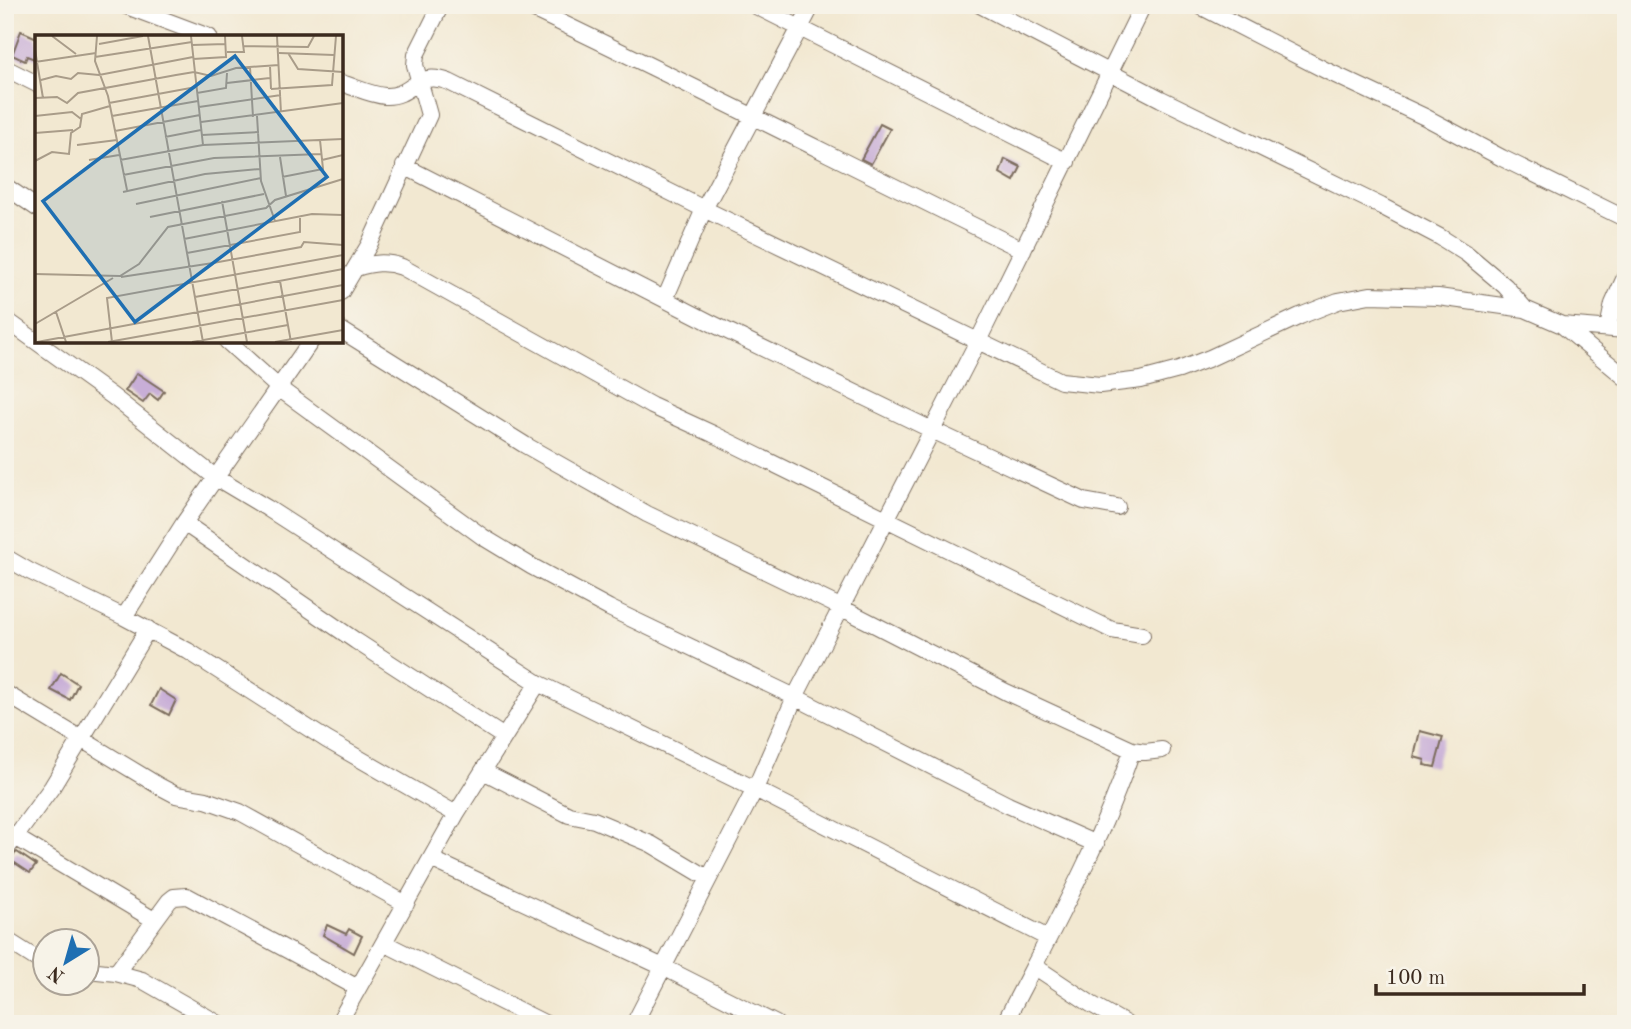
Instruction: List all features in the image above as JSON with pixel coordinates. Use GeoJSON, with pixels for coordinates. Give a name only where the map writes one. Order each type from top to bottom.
{"type":"FeatureCollection","features":[{"type":"Feature","properties":{"kind":"street"},"geometry":{"type":"LineString","coordinates":[[124,5],[204,35]]}},
{"type":"Feature","properties":{"kind":"street"},"geometry":{"type":"LineString","coordinates":[[343,289],[356,268],[429,116],[418,81],[416,55],[441,5]]}},
{"type":"Feature","properties":{"kind":"street"},"geometry":{"type":"LineString","coordinates":[[524,5],[1023,250]]}},
{"type":"Feature","properties":{"kind":"street"},"geometry":{"type":"LineString","coordinates":[[754,5],[1067,162]]}},
{"type":"Feature","properties":{"kind":"street"},"geometry":{"type":"LineString","coordinates":[[665,299],[704,209],[812,5]]}},
{"type":"Feature","properties":{"kind":"street"},"geometry":{"type":"LineString","coordinates":[[979,5],[1161,99],[1440,237],[1467,254],[1505,286],[1525,309]]}},
{"type":"Feature","properties":{"kind":"street"},"geometry":{"type":"LineString","coordinates":[[634,1024],[755,789],[795,697],[978,341],[1143,5]]}},
{"type":"Feature","properties":{"kind":"street"},"geometry":{"type":"LineString","coordinates":[[1198,5],[1626,219]]}},
{"type":"Feature","properties":{"kind":"street"},"geometry":{"type":"LineString","coordinates":[[5,68],[35,83]]}},
{"type":"Feature","properties":{"kind":"street"},"geometry":{"type":"LineString","coordinates":[[343,84],[385,96],[397,94],[418,81],[436,77],[449,82],[1054,379],[1079,385],[1141,380],[1179,370],[1338,301],[1370,295],[1438,297],[1525,309],[1562,325],[1626,378]]}},
{"type":"Feature","properties":{"kind":"street"},"geometry":{"type":"LineString","coordinates":[[404,166],[665,299],[932,430],[1084,500],[1117,507]]}},
{"type":"Feature","properties":{"kind":"street"},"geometry":{"type":"LineString","coordinates":[[5,186],[35,207]]}},
{"type":"Feature","properties":{"kind":"street"},"geometry":{"type":"LineString","coordinates":[[356,268],[376,262],[388,262],[419,275],[652,406],[713,433],[1112,630],[1143,635]]}},
{"type":"Feature","properties":{"kind":"street"},"geometry":{"type":"LineString","coordinates":[[1608,328],[1613,304],[1626,275]]}},
{"type":"Feature","properties":{"kind":"street"},"geometry":{"type":"LineString","coordinates":[[5,319],[35,341]]}},
{"type":"Feature","properties":{"kind":"street"},"geometry":{"type":"LineString","coordinates":[[1562,325],[1626,330]]}},
{"type":"Feature","properties":{"kind":"street"},"geometry":{"type":"LineString","coordinates":[[343,331],[525,445],[647,514],[840,607],[1006,692],[1132,750],[1162,750]]}},
{"type":"Feature","properties":{"kind":"street"},"geometry":{"type":"LineString","coordinates":[[38,343],[112,396],[215,477],[538,683],[755,789],[1048,938]]}},
{"type":"Feature","properties":{"kind":"street"},"geometry":{"type":"LineString","coordinates":[[229,343],[279,389],[483,537],[531,566],[609,608],[795,697],[1008,805],[1096,844]]}},
{"type":"Feature","properties":{"kind":"street"},"geometry":{"type":"LineString","coordinates":[[124,617],[215,477],[310,343]]}},
{"type":"Feature","properties":{"kind":"street"},"geometry":{"type":"LineString","coordinates":[[184,523],[356,641],[504,737]]}},
{"type":"Feature","properties":{"kind":"street"},"geometry":{"type":"LineString","coordinates":[[5,557],[188,651],[327,740],[456,814]]}},
{"type":"Feature","properties":{"kind":"street"},"geometry":{"type":"LineString","coordinates":[[5,851],[10,834],[52,787],[148,629]]}},
{"type":"Feature","properties":{"kind":"street"},"geometry":{"type":"LineString","coordinates":[[338,1024],[456,814],[538,683]]}},
{"type":"Feature","properties":{"kind":"street"},"geometry":{"type":"LineString","coordinates":[[5,693],[176,795],[206,800],[240,811],[406,904]]}},
{"type":"Feature","properties":{"kind":"street"},"geometry":{"type":"LineString","coordinates":[[1004,1024],[1096,844],[1132,750]]}},
{"type":"Feature","properties":{"kind":"street"},"geometry":{"type":"LineString","coordinates":[[483,771],[569,815],[594,821],[651,844],[708,878]]}},
{"type":"Feature","properties":{"kind":"street"},"geometry":{"type":"LineString","coordinates":[[10,834],[154,920]]}},
{"type":"Feature","properties":{"kind":"street"},"geometry":{"type":"LineString","coordinates":[[431,859],[663,967],[776,1024]]}},
{"type":"Feature","properties":{"kind":"street"},"geometry":{"type":"LineString","coordinates":[[116,973],[174,897],[187,896],[358,988]]}},
{"type":"Feature","properties":{"kind":"street"},"geometry":{"type":"LineString","coordinates":[[5,939],[32,956]]}},
{"type":"Feature","properties":{"kind":"street"},"geometry":{"type":"LineString","coordinates":[[384,943],[546,1024]]}},
{"type":"Feature","properties":{"kind":"street"},"geometry":{"type":"LineString","coordinates":[[1034,966],[1126,1024]]}},
{"type":"Feature","properties":{"kind":"street"},"geometry":{"type":"LineString","coordinates":[[102,972],[142,980],[219,1024]]}},
{"type":"Feature","properties":{"kind":"building"},"geometry":{"type":"Polygon","coordinates":[[[21,31],[35,37],[35,59],[27,56],[25,61],[12,55],[21,31]]]}},
{"type":"Feature","properties":{"kind":"building"},"geometry":{"type":"Polygon","coordinates":[[[880,124],[890,129],[871,164],[861,159],[880,124]]]}},
{"type":"Feature","properties":{"kind":"building"},"geometry":{"type":"Polygon","coordinates":[[[1005,159],[1021,167],[1014,181],[1000,173],[1005,159]]]}},
{"type":"Feature","properties":{"kind":"building"},"geometry":{"type":"Polygon","coordinates":[[[137,373],[164,391],[158,400],[150,394],[143,403],[125,391],[137,373]]]}},
{"type":"Feature","properties":{"kind":"building"},"geometry":{"type":"Polygon","coordinates":[[[61,673],[78,684],[70,700],[51,690],[61,673]]]}},
{"type":"Feature","properties":{"kind":"building"},"geometry":{"type":"Polygon","coordinates":[[[159,689],[176,700],[169,715],[151,705],[159,689]]]}},
{"type":"Feature","properties":{"kind":"building"},"geometry":{"type":"Polygon","coordinates":[[[1420,731],[1443,737],[1435,767],[1424,765],[1425,760],[1414,757],[1420,731]]]}},
{"type":"Feature","properties":{"kind":"building"},"geometry":{"type":"Polygon","coordinates":[[[17,852],[36,865],[30,873],[15,863],[12,867],[5,862],[17,852]]]}},
{"type":"Feature","properties":{"kind":"building"},"geometry":{"type":"Polygon","coordinates":[[[327,925],[346,934],[349,929],[362,936],[354,953],[323,935],[327,925]]]}}]}
